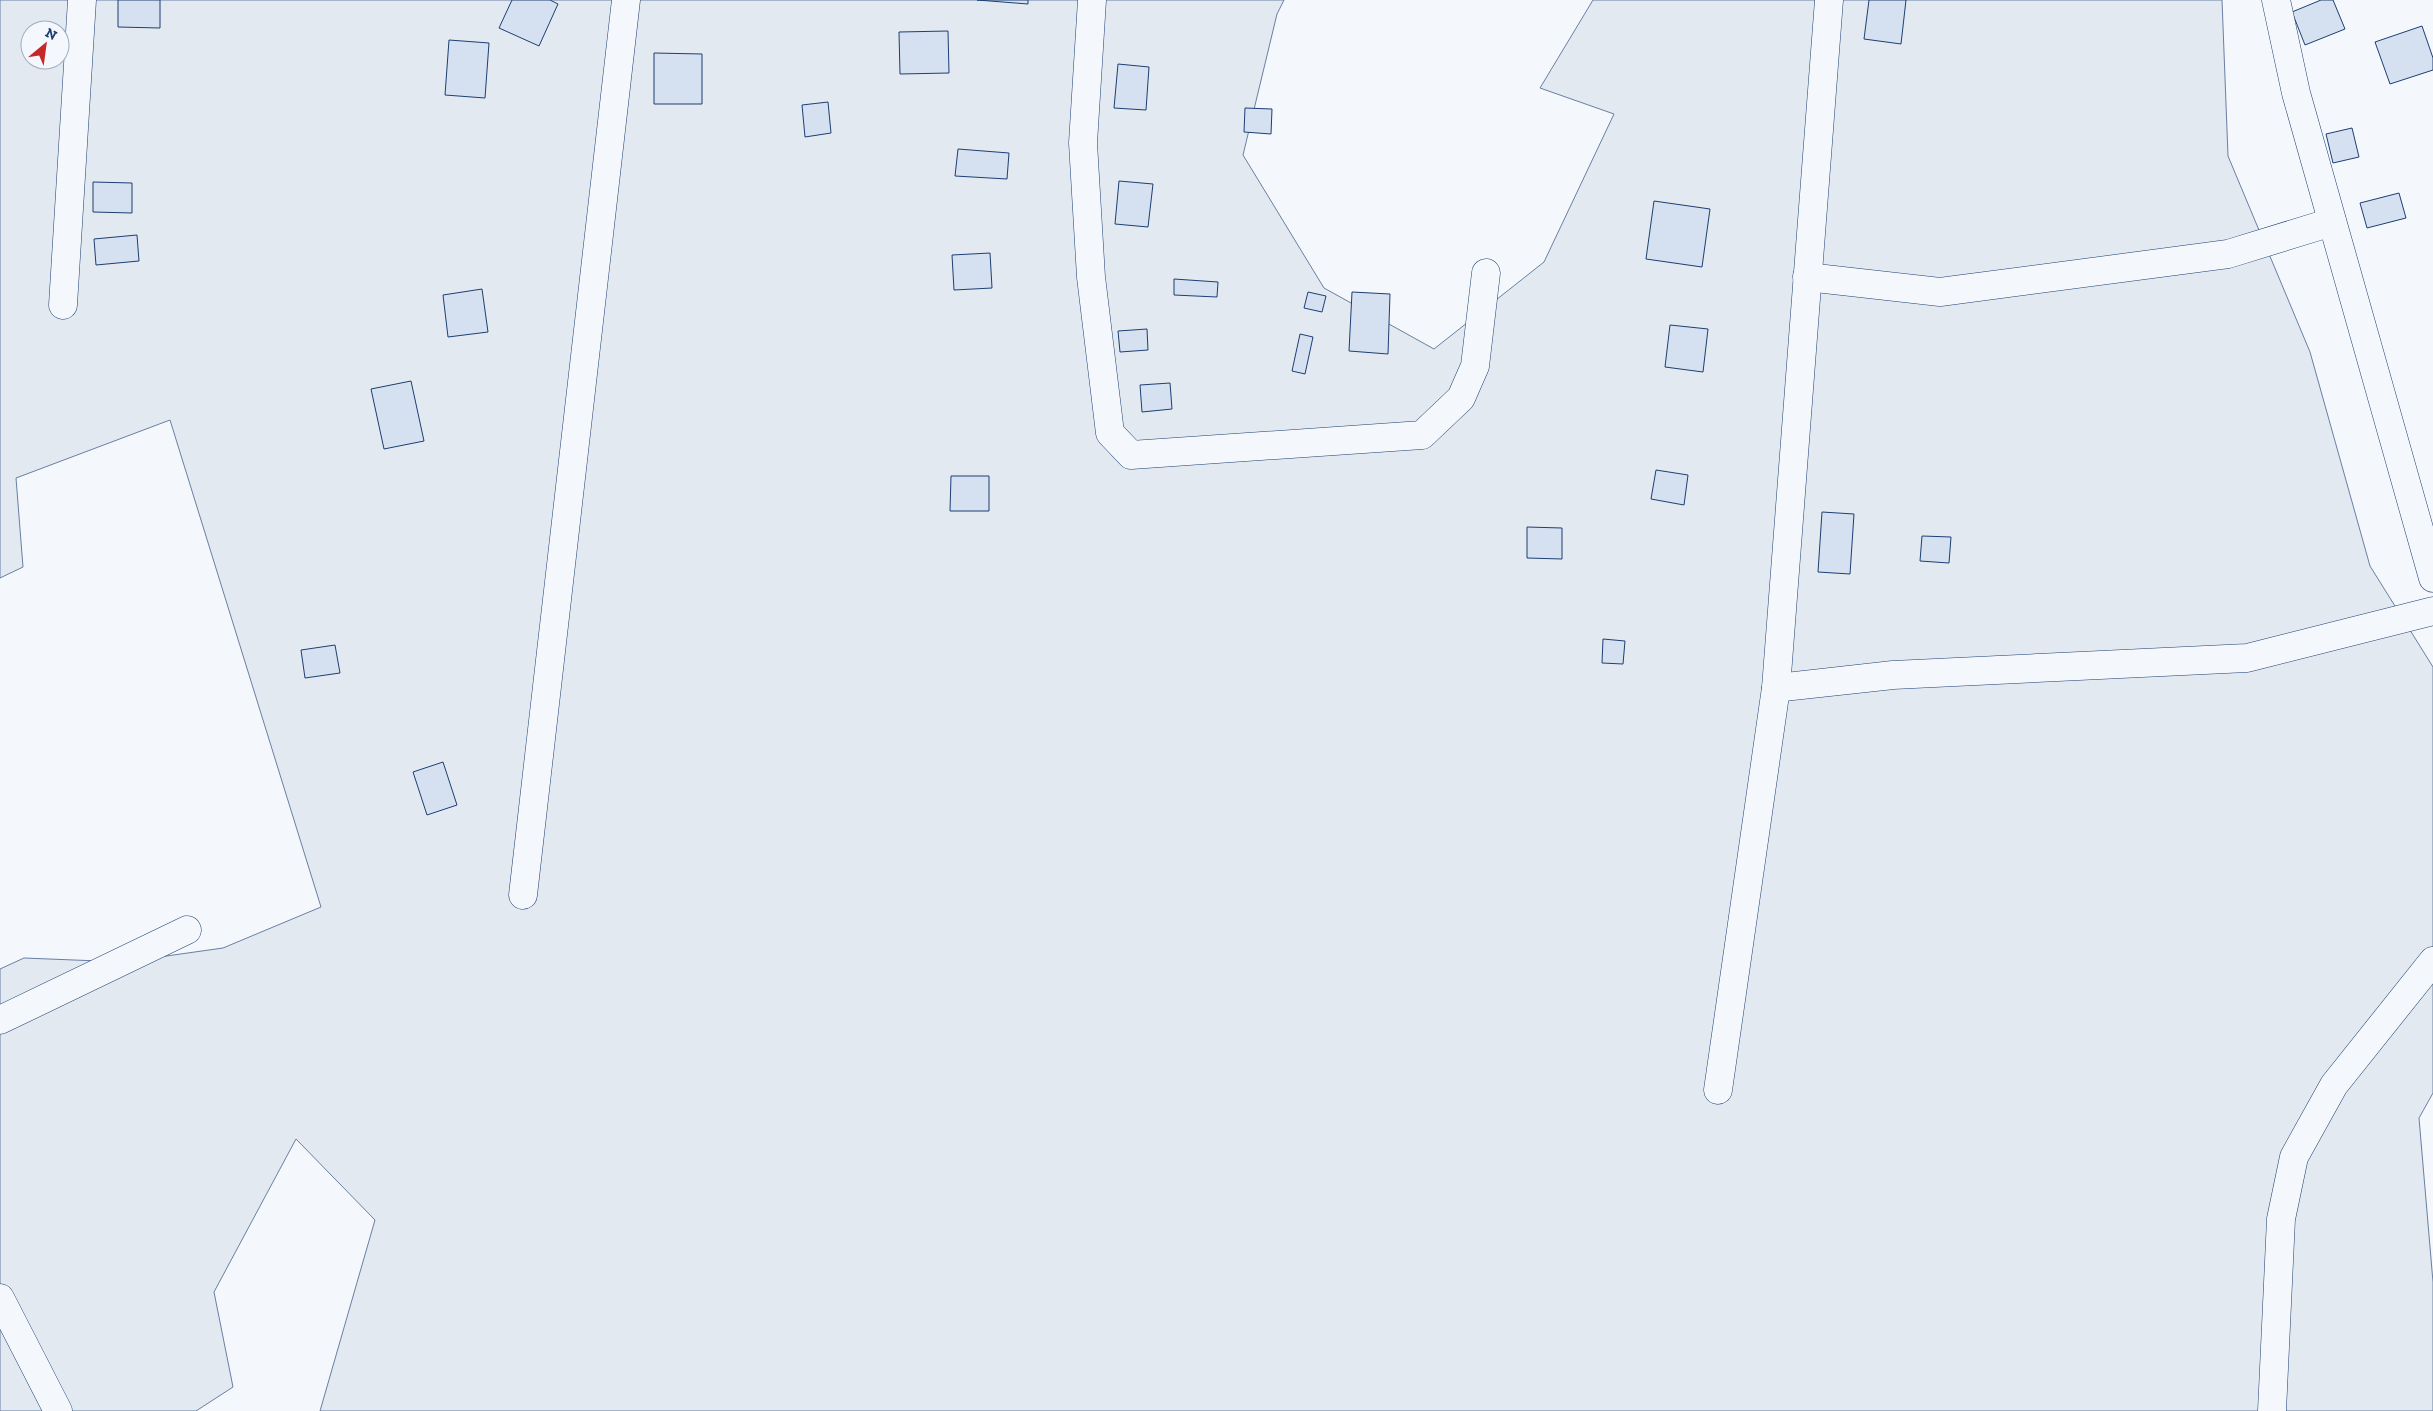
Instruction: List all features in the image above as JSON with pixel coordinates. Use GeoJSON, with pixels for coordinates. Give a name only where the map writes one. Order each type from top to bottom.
{"type":"FeatureCollection","features":[{"type":"Feature","properties":{"kind":"street"},"geometry":{"type":"LineString","coordinates":[[63,305],[82,0]]}},
{"type":"Feature","properties":{"kind":"street"},"geometry":{"type":"LineString","coordinates":[[523,895],[626,0]]}},
{"type":"Feature","properties":{"kind":"street"},"geometry":{"type":"LineString","coordinates":[[1092,0],[1084,143],[1091,277],[1110,433],[1131,455],[1422,435],[1462,398],[1475,366],[1486,273]]}},
{"type":"Feature","properties":{"kind":"street"},"geometry":{"type":"LineString","coordinates":[[1718,1090],[1776,688],[1829,0]]}},
{"type":"Feature","properties":{"kind":"street"},"geometry":{"type":"LineString","coordinates":[[2276,0],[2296,92],[2433,578]]}},
{"type":"Feature","properties":{"kind":"street"},"geometry":{"type":"LineString","coordinates":[[1807,277],[1940,292],[2228,254],[2332,222]]}},
{"type":"Feature","properties":{"kind":"street"},"geometry":{"type":"LineString","coordinates":[[1776,688],[1893,675],[2247,658],[2433,611]]}},
{"type":"Feature","properties":{"kind":"street"},"geometry":{"type":"LineString","coordinates":[[0,1020],[187,930]]}},
{"type":"Feature","properties":{"kind":"street"},"geometry":{"type":"LineString","coordinates":[[2272,1411],[2280,1220],[2294,1157],[2334,1085],[2433,961]]}},
{"type":"Feature","properties":{"kind":"street"},"geometry":{"type":"LineString","coordinates":[[0,1298],[58,1411]]}},
{"type":"Feature","properties":{"kind":"shaded area"},"geometry":{"type":"Polygon","coordinates":[[[0,0],[1284,0],[1277,14],[1243,155],[1324,288],[1434,349],[1544,262],[1614,114],[1540,88],[1593,0],[2222,0],[2228,156],[2310,352],[2370,566],[2433,667],[2433,1093],[2419,1118],[2433,1282],[2433,1411],[320,1411],[375,1220],[296,1139],[214,1292],[233,1387],[196,1411],[0,1411],[0,969],[24,958],[124,962],[223,948],[321,907],[170,420],[16,478],[23,567],[0,578],[0,0]]]}},
{"type":"Feature","properties":{"kind":"building"},"geometry":{"type":"Polygon","coordinates":[[[118,0],[160,0],[160,28],[118,27],[118,0]]]}},
{"type":"Feature","properties":{"kind":"building"},"geometry":{"type":"Polygon","coordinates":[[[512,0],[550,0],[558,4],[539,46],[499,28],[512,0]]]}},
{"type":"Feature","properties":{"kind":"building"},"geometry":{"type":"Polygon","coordinates":[[[977,0],[1028,0],[1028,4],[977,0]]]}},
{"type":"Feature","properties":{"kind":"building"},"geometry":{"type":"Polygon","coordinates":[[[1869,0],[1906,0],[1901,44],[1864,39],[1869,0]]]}},
{"type":"Feature","properties":{"kind":"building"},"geometry":{"type":"Polygon","coordinates":[[[2321,0],[2333,0],[2345,29],[2305,45],[2292,12],[2321,0]]]}},
{"type":"Feature","properties":{"kind":"building"},"geometry":{"type":"Polygon","coordinates":[[[2422,26],[2433,58],[2433,70],[2390,84],[2375,42],[2422,26]]]}},
{"type":"Feature","properties":{"kind":"building"},"geometry":{"type":"Polygon","coordinates":[[[948,31],[949,73],[900,74],[899,32],[948,31]]]}},
{"type":"Feature","properties":{"kind":"building"},"geometry":{"type":"Polygon","coordinates":[[[449,40],[489,43],[485,98],[445,95],[449,40]]]}},
{"type":"Feature","properties":{"kind":"building"},"geometry":{"type":"Polygon","coordinates":[[[654,53],[702,54],[702,104],[654,104],[654,53]]]}},
{"type":"Feature","properties":{"kind":"building"},"geometry":{"type":"Polygon","coordinates":[[[1118,64],[1149,67],[1146,110],[1114,108],[1118,64]]]}},
{"type":"Feature","properties":{"kind":"building"},"geometry":{"type":"Polygon","coordinates":[[[828,102],[831,133],[805,137],[802,105],[828,102]]]}},
{"type":"Feature","properties":{"kind":"building"},"geometry":{"type":"Polygon","coordinates":[[[1245,108],[1272,109],[1271,134],[1244,132],[1245,108]]]}},
{"type":"Feature","properties":{"kind":"building"},"geometry":{"type":"Polygon","coordinates":[[[2352,128],[2359,157],[2333,163],[2326,134],[2352,128]]]}},
{"type":"Feature","properties":{"kind":"building"},"geometry":{"type":"Polygon","coordinates":[[[958,149],[1009,153],[1007,179],[955,176],[958,149]]]}},
{"type":"Feature","properties":{"kind":"building"},"geometry":{"type":"Polygon","coordinates":[[[1119,181],[1153,184],[1148,227],[1115,224],[1119,181]]]}},
{"type":"Feature","properties":{"kind":"building"},"geometry":{"type":"Polygon","coordinates":[[[93,182],[132,183],[132,213],[93,212],[93,182]]]}},
{"type":"Feature","properties":{"kind":"building"},"geometry":{"type":"Polygon","coordinates":[[[2399,193],[2406,218],[2367,228],[2360,203],[2399,193]]]}},
{"type":"Feature","properties":{"kind":"building"},"geometry":{"type":"Polygon","coordinates":[[[1654,201],[1710,209],[1702,267],[1646,259],[1654,201]]]}},
{"type":"Feature","properties":{"kind":"building"},"geometry":{"type":"Polygon","coordinates":[[[137,235],[139,261],[96,265],[94,239],[137,235]]]}},
{"type":"Feature","properties":{"kind":"building"},"geometry":{"type":"Polygon","coordinates":[[[990,253],[992,288],[954,290],[952,255],[990,253]]]}},
{"type":"Feature","properties":{"kind":"building"},"geometry":{"type":"Polygon","coordinates":[[[1174,279],[1218,282],[1217,297],[1174,295],[1174,279]]]}},
{"type":"Feature","properties":{"kind":"building"},"geometry":{"type":"Polygon","coordinates":[[[482,289],[488,332],[448,337],[443,295],[482,289]]]}},
{"type":"Feature","properties":{"kind":"building"},"geometry":{"type":"Polygon","coordinates":[[[1308,292],[1326,296],[1322,312],[1304,308],[1308,292]]]}},
{"type":"Feature","properties":{"kind":"building"},"geometry":{"type":"Polygon","coordinates":[[[1352,292],[1390,294],[1388,354],[1349,351],[1352,292]]]}},
{"type":"Feature","properties":{"kind":"building"},"geometry":{"type":"Polygon","coordinates":[[[1670,325],[1708,329],[1703,372],[1665,367],[1670,325]]]}},
{"type":"Feature","properties":{"kind":"building"},"geometry":{"type":"Polygon","coordinates":[[[1147,329],[1148,350],[1120,352],[1118,331],[1147,329]]]}},
{"type":"Feature","properties":{"kind":"building"},"geometry":{"type":"Polygon","coordinates":[[[1300,334],[1313,337],[1305,374],[1292,371],[1300,334]]]}},
{"type":"Feature","properties":{"kind":"building"},"geometry":{"type":"Polygon","coordinates":[[[411,381],[424,441],[384,449],[371,389],[411,381]]]}},
{"type":"Feature","properties":{"kind":"building"},"geometry":{"type":"Polygon","coordinates":[[[1170,383],[1172,409],[1142,412],[1140,385],[1170,383]]]}},
{"type":"Feature","properties":{"kind":"building"},"geometry":{"type":"Polygon","coordinates":[[[1656,470],[1688,475],[1684,505],[1651,499],[1656,470]]]}},
{"type":"Feature","properties":{"kind":"building"},"geometry":{"type":"Polygon","coordinates":[[[951,476],[989,476],[989,511],[950,511],[951,476]]]}},
{"type":"Feature","properties":{"kind":"building"},"geometry":{"type":"Polygon","coordinates":[[[1822,512],[1854,514],[1850,574],[1818,572],[1822,512]]]}},
{"type":"Feature","properties":{"kind":"building"},"geometry":{"type":"Polygon","coordinates":[[[1527,527],[1562,528],[1562,559],[1527,558],[1527,527]]]}},
{"type":"Feature","properties":{"kind":"building"},"geometry":{"type":"Polygon","coordinates":[[[1922,536],[1951,537],[1949,563],[1920,561],[1922,536]]]}},
{"type":"Feature","properties":{"kind":"building"},"geometry":{"type":"Polygon","coordinates":[[[1603,639],[1625,641],[1623,664],[1602,663],[1603,639]]]}},
{"type":"Feature","properties":{"kind":"building"},"geometry":{"type":"Polygon","coordinates":[[[335,645],[340,673],[305,678],[301,650],[335,645]]]}},
{"type":"Feature","properties":{"kind":"building"},"geometry":{"type":"Polygon","coordinates":[[[443,762],[457,805],[427,815],[413,772],[443,762]]]}}]}
